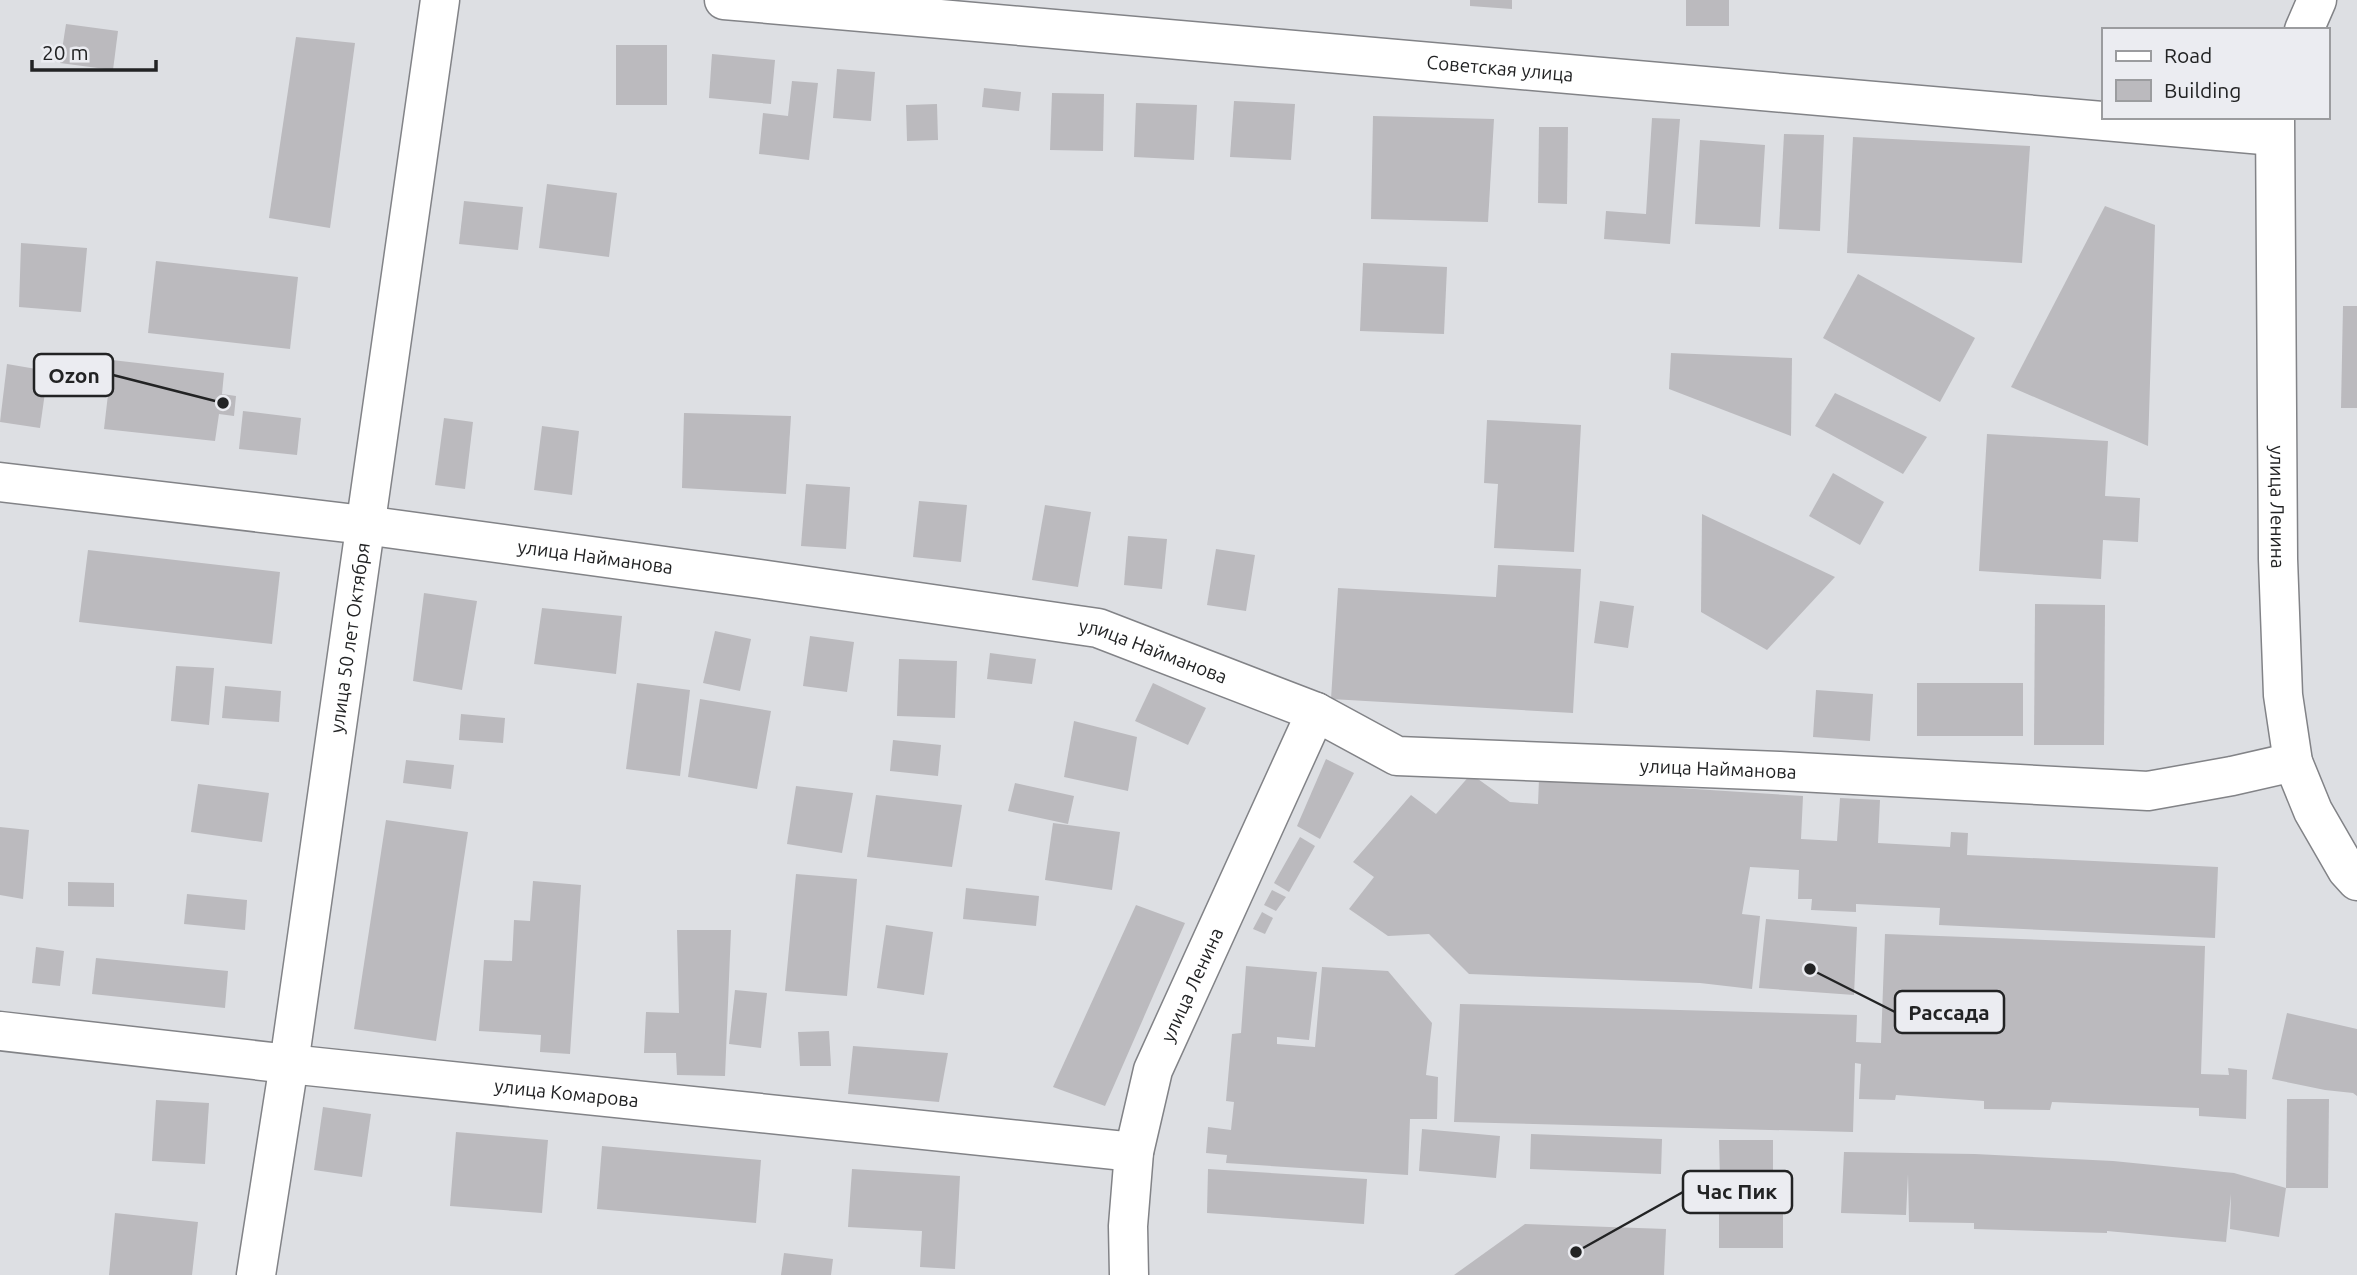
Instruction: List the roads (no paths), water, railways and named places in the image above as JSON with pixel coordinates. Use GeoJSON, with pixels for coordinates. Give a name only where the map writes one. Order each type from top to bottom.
{"type":"FeatureCollection","features":[{"type":"Feature","properties":{"kind":"street","name":"улица 50 лет Октября"},"geometry":{"type":"LineString","coordinates":[[256,1275],[289,1064],[439,0]]}},
{"type":"Feature","properties":{"kind":"street","name":"Советская улица"},"geometry":{"type":"LineString","coordinates":[[724,0],[2102,112]]}},
{"type":"Feature","properties":{"kind":"street"},"geometry":{"type":"LineString","coordinates":[[2305,28],[2317,0]]}},
{"type":"Feature","properties":{"kind":"street","name":"Советская улица"},"geometry":{"type":"LineString","coordinates":[[2189,119],[2275,126]]}},
{"type":"Feature","properties":{"kind":"street","name":"улица Ленина"},"geometry":{"type":"LineString","coordinates":[[2275,126],[2278,559],[2283,695],[2293,762],[2312,811],[2347,870],[2357,881]]}},
{"type":"Feature","properties":{"kind":"street","name":"улица Найманова"},"geometry":{"type":"LineString","coordinates":[[0,482],[364,525],[1098,628],[1316,712],[1397,756],[1780,771],[2148,791],[2293,762]]}},
{"type":"Feature","properties":{"kind":"street","name":"улица Ленина"},"geometry":{"type":"LineString","coordinates":[[1129,1275],[1128,1226],[1134,1152],[1153,1070],[1316,712]]}},
{"type":"Feature","properties":{"kind":"street","name":"улица Комарова"},"geometry":{"type":"LineString","coordinates":[[0,1031],[289,1064],[1134,1152]]}},
{"type":"Feature","properties":{"kind":"place","name":"Ozon"},"geometry":{"type":"Point","coordinates":[223,403]}},
{"type":"Feature","properties":{"kind":"place","name":"Рассада"},"geometry":{"type":"Point","coordinates":[1810,969]}},
{"type":"Feature","properties":{"kind":"place","name":"Час Пик"},"geometry":{"type":"Point","coordinates":[1576,1252]}}]}
